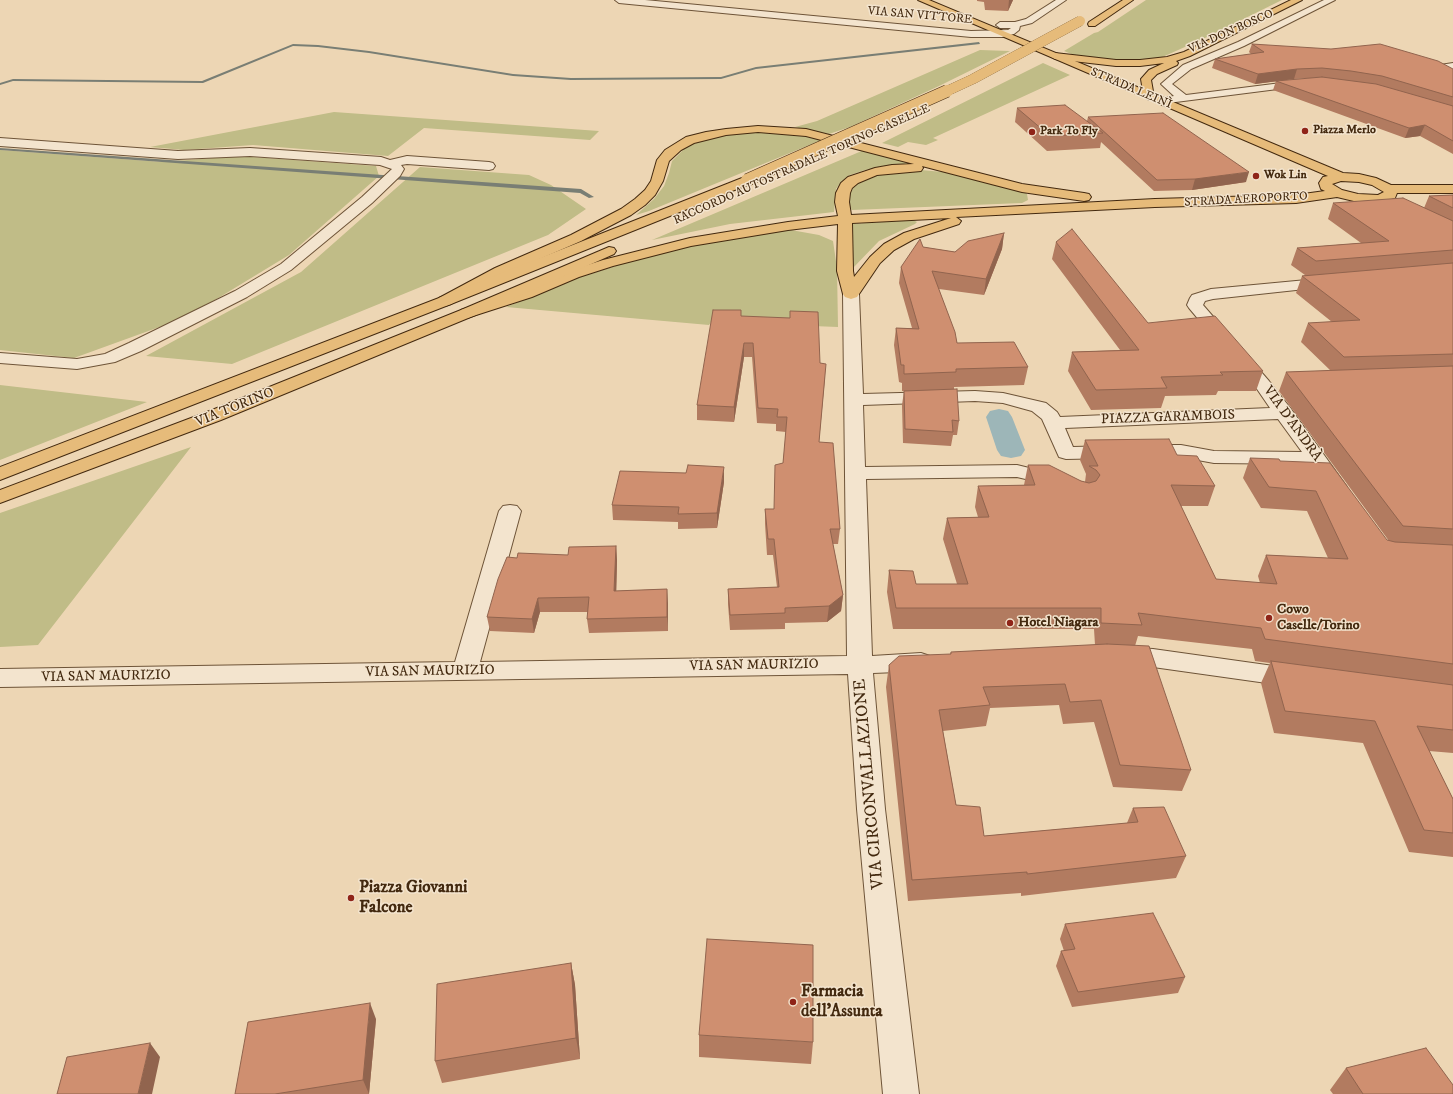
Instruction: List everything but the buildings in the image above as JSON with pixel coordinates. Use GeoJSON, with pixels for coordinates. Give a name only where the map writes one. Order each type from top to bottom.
{"type":"FeatureCollection","features":[{"type":"Feature","properties":{"kind":"main road","name":"STRADA LEINÌ"},"geometry":{"type":"LineString","coordinates":[[922,0],[1340,177],[1368,180],[1389,189]]}},
{"type":"Feature","properties":{"kind":"main road","name":"RACCORDO AUTOSTRADALE TORINO-CASELLE"},"geometry":{"type":"LineString","coordinates":[[445,301],[747,180],[903,112],[973,79],[1129,0]]}},
{"type":"Feature","properties":{"kind":"main road"},"geometry":{"type":"LineString","coordinates":[[1055,56],[1104,62],[1157,62],[1181,56],[1298,0]]}},
{"type":"Feature","properties":{"kind":"main road","name":"RACCORDO AUTOSTRADALE TORINO-CASELLE"},"geometry":{"type":"LineString","coordinates":[[467,313],[763,184],[987,82],[1086,21]]}},
{"type":"Feature","properties":{"kind":"main road"},"geometry":{"type":"LineString","coordinates":[[1101,76],[1130,75],[1153,72],[1175,62],[1181,56]]}},
{"type":"Feature","properties":{"kind":"main road"},"geometry":{"type":"LineString","coordinates":[[1101,76],[1127,63]]}},
{"type":"Feature","properties":{"kind":"main road"},"geometry":{"type":"LineString","coordinates":[[1153,72],[1146,79],[1154,99]]}},
{"type":"Feature","properties":{"kind":"main road"},"geometry":{"type":"LineString","coordinates":[[445,301],[500,271],[576,238],[626,212],[640,202],[650,192],[657,181],[663,160],[668,153],[683,143],[706,136],[742,130],[792,131],[826,137],[946,170],[1022,188],[1085,197],[1155,203]]}},
{"type":"Feature","properties":{"kind":"main road"},"geometry":{"type":"LineString","coordinates":[[851,294],[845,271],[844,219],[842,202],[843,193],[846,186],[862,176],[892,169],[914,168],[946,170]]}},
{"type":"Feature","properties":{"kind":"main road"},"geometry":{"type":"LineString","coordinates":[[1340,177],[1328,180],[1325,183],[1326,186],[1330,190],[1337,193],[1358,198],[1379,199],[1390,195],[1391,192],[1389,189],[1453,190]]}},
{"type":"Feature","properties":{"kind":"main road"},"geometry":{"type":"LineString","coordinates":[[851,294],[875,260],[889,247],[909,236],[942,224],[998,211],[1034,205],[1039,198],[1034,193],[1022,188]]}},
{"type":"Feature","properties":{"kind":"main road","name":"STRADA AEROPORTO"},"geometry":{"type":"LineString","coordinates":[[1155,203],[1296,199],[1337,193]]}},
{"type":"Feature","properties":{"kind":"main road"},"geometry":{"type":"LineString","coordinates":[[467,313],[526,294],[574,274],[654,250],[729,235],[844,219],[1155,203]]}},
{"type":"Feature","properties":{"kind":"main road"},"geometry":{"type":"LineString","coordinates":[[788,226],[830,235],[845,244]]}},
{"type":"Feature","properties":{"kind":"main road","name":"VIA TORINO"},"geometry":{"type":"LineString","coordinates":[[0,474],[445,301]]}},
{"type":"Feature","properties":{"kind":"main road","name":"VIA TORINO"},"geometry":{"type":"LineString","coordinates":[[0,497],[214,416],[467,313]]}},
{"type":"Feature","properties":{"kind":"street","name":"VIA SAN VITTORE"},"geometry":{"type":"LineString","coordinates":[[619,0],[964,33],[1002,34]]}},
{"type":"Feature","properties":{"kind":"street"},"geometry":{"type":"LineString","coordinates":[[977,24],[1015,25],[1029,21],[1062,0]]}},
{"type":"Feature","properties":{"kind":"street","name":"VIA DON BOSCO"},"geometry":{"type":"LineString","coordinates":[[1184,98],[1166,84],[1187,67],[1241,44],[1331,0]]}},
{"type":"Feature","properties":{"kind":"street"},"geometry":{"type":"LineString","coordinates":[[1002,34],[1011,32],[1016,28],[1015,25]]}},
{"type":"Feature","properties":{"kind":"street"},"geometry":{"type":"LineString","coordinates":[[1453,66],[1440,69],[1453,75]]}},
{"type":"Feature","properties":{"kind":"street"},"geometry":{"type":"LineString","coordinates":[[1154,99],[1184,98],[1294,83],[1313,82]]}},
{"type":"Feature","properties":{"kind":"street"},"geometry":{"type":"LineString","coordinates":[[0,142],[178,155],[244,152],[366,160],[391,173]]}},
{"type":"Feature","properties":{"kind":"street"},"geometry":{"type":"LineString","coordinates":[[0,358],[78,364],[109,358],[135,347],[241,294],[286,267],[309,249],[407,160],[489,166]]}},
{"type":"Feature","properties":{"kind":"street"},"geometry":{"type":"LineString","coordinates":[[1379,199],[1393,205]]}},
{"type":"Feature","properties":{"kind":"street","name":"VIA D'ANDRÀ"},"geometry":{"type":"LineString","coordinates":[[1341,282],[1211,294],[1198,298],[1195,305],[1263,385],[1348,503]]}},
{"type":"Feature","properties":{"kind":"street","name":"VIA CIRCONVALLAZIONE"},"geometry":{"type":"LineString","coordinates":[[851,294],[860,665],[895,1094]]}},
{"type":"Feature","properties":{"kind":"street"},"geometry":{"type":"LineString","coordinates":[[1263,385],[1286,384]]}},
{"type":"Feature","properties":{"kind":"street"},"geometry":{"type":"LineString","coordinates":[[854,400],[975,396],[1003,398],[1039,407],[1050,416],[1066,453],[1181,451],[1214,457],[1316,458]]}},
{"type":"Feature","properties":{"kind":"street","name":"PIAZZA GARAMBOIS"},"geometry":{"type":"LineString","coordinates":[[1052,422],[1284,413]]}},
{"type":"Feature","properties":{"kind":"street"},"geometry":{"type":"LineString","coordinates":[[856,473],[1017,471],[1056,480],[1070,488]]}},
{"type":"Feature","properties":{"kind":"street"},"geometry":{"type":"LineString","coordinates":[[465,671],[510,511]]}},
{"type":"Feature","properties":{"kind":"street"},"geometry":{"type":"LineString","coordinates":[[1100,655],[1153,658],[1315,681]]}},
{"type":"Feature","properties":{"kind":"street","name":"VIA SAN MAURIZIO"},"geometry":{"type":"LineString","coordinates":[[0,678],[860,665],[946,661]]}},
{"type":"Feature","properties":{"kind":"shaded area"},"geometry":{"type":"Polygon","coordinates":[[[1146,0],[1282,0],[1205,38],[1158,59],[1125,62],[1079,57],[1064,51],[1098,32],[1146,0]]]}},
{"type":"Feature","properties":{"kind":"shaded area"},"geometry":{"type":"Polygon","coordinates":[[[980,50],[1010,51],[850,127],[829,134],[795,127],[817,121],[980,50]]]}},
{"type":"Feature","properties":{"kind":"shaded area"},"geometry":{"type":"Polygon","coordinates":[[[1043,63],[1070,75],[933,138],[938,140],[926,145],[908,142],[898,147],[882,143],[1043,63]]]}},
{"type":"Feature","properties":{"kind":"shaded area"},"geometry":{"type":"Polygon","coordinates":[[[334,112],[599,131],[590,140],[424,128],[388,156],[253,145],[184,150],[150,147],[334,112]]]}},
{"type":"Feature","properties":{"kind":"shaded area"},"geometry":{"type":"Polygon","coordinates":[[[765,132],[792,133],[824,139],[636,215],[654,199],[664,186],[672,161],[686,147],[704,140],[733,134],[765,132]]]}},
{"type":"Feature","properties":{"kind":"shaded area"},"geometry":{"type":"Polygon","coordinates":[[[0,150],[162,162],[239,156],[376,166],[379,176],[289,255],[187,317],[74,358],[0,350],[0,150]]]}},
{"type":"Feature","properties":{"kind":"shaded area"},"geometry":{"type":"Polygon","coordinates":[[[864,150],[918,165],[883,167],[865,170],[850,175],[841,182],[836,189],[834,212],[730,224],[652,240],[864,150]]]}},
{"type":"Feature","properties":{"kind":"shaded area"},"geometry":{"type":"Polygon","coordinates":[[[420,167],[529,175],[551,185],[586,209],[548,235],[232,364],[146,356],[301,272],[420,167]]]}},
{"type":"Feature","properties":{"kind":"shaded area"},"geometry":{"type":"Polygon","coordinates":[[[921,170],[943,172],[1021,190],[1027,194],[1028,200],[1022,203],[852,210],[848,206],[848,192],[857,181],[871,174],[921,170]]]}},
{"type":"Feature","properties":{"kind":"shaded area"},"geometry":{"type":"Polygon","coordinates":[[[913,220],[917,222],[879,241],[853,268],[852,224],[913,220]]]}},
{"type":"Feature","properties":{"kind":"shaded area"},"geometry":{"type":"Polygon","coordinates":[[[791,230],[819,235],[833,241],[837,268],[838,327],[711,322],[709,325],[506,307],[577,278],[667,250],[730,238],[791,230]]]}},
{"type":"Feature","properties":{"kind":"shaded area"},"geometry":{"type":"Polygon","coordinates":[[[0,385],[147,402],[0,460],[0,385]]]}},
{"type":"Feature","properties":{"kind":"shaded area"},"geometry":{"type":"Polygon","coordinates":[[[191,447],[38,645],[0,647],[0,513],[191,447]]]}},
{"type":"Feature","properties":{"kind":"waterway"},"geometry":{"type":"LineString","coordinates":[[0,84],[13,80],[203,82],[293,45],[318,46],[369,52],[513,75],[571,79],[721,78],[756,68],[979,43]]}},
{"type":"Feature","properties":{"kind":"waterway"},"geometry":{"type":"LineString","coordinates":[[0,149],[581,191],[591,197]]}},
{"type":"Feature","properties":{"kind":"waterway"},"geometry":{"type":"LineString","coordinates":[[999,417],[1011,450]]}},
{"type":"Feature","properties":{"kind":"place","name":"Piazza Merlo"},"geometry":{"type":"Point","coordinates":[1305,131]}},
{"type":"Feature","properties":{"kind":"place","name":"Park To Fly"},"geometry":{"type":"Point","coordinates":[1032,132]}},
{"type":"Feature","properties":{"kind":"place","name":"Wok Lin"},"geometry":{"type":"Point","coordinates":[1256,176]}},
{"type":"Feature","properties":{"kind":"place","name":"Cowo Caselle/Torino"},"geometry":{"type":"Point","coordinates":[1269,618]}},
{"type":"Feature","properties":{"kind":"place","name":"Hotel Niagara"},"geometry":{"type":"Point","coordinates":[1010,623]}},
{"type":"Feature","properties":{"kind":"place","name":"Piazza Giovanni Falcone"},"geometry":{"type":"Point","coordinates":[351,898]}},
{"type":"Feature","properties":{"kind":"place","name":"Farmacia dell'Assunta"},"geometry":{"type":"Point","coordinates":[793,1002]}}]}
